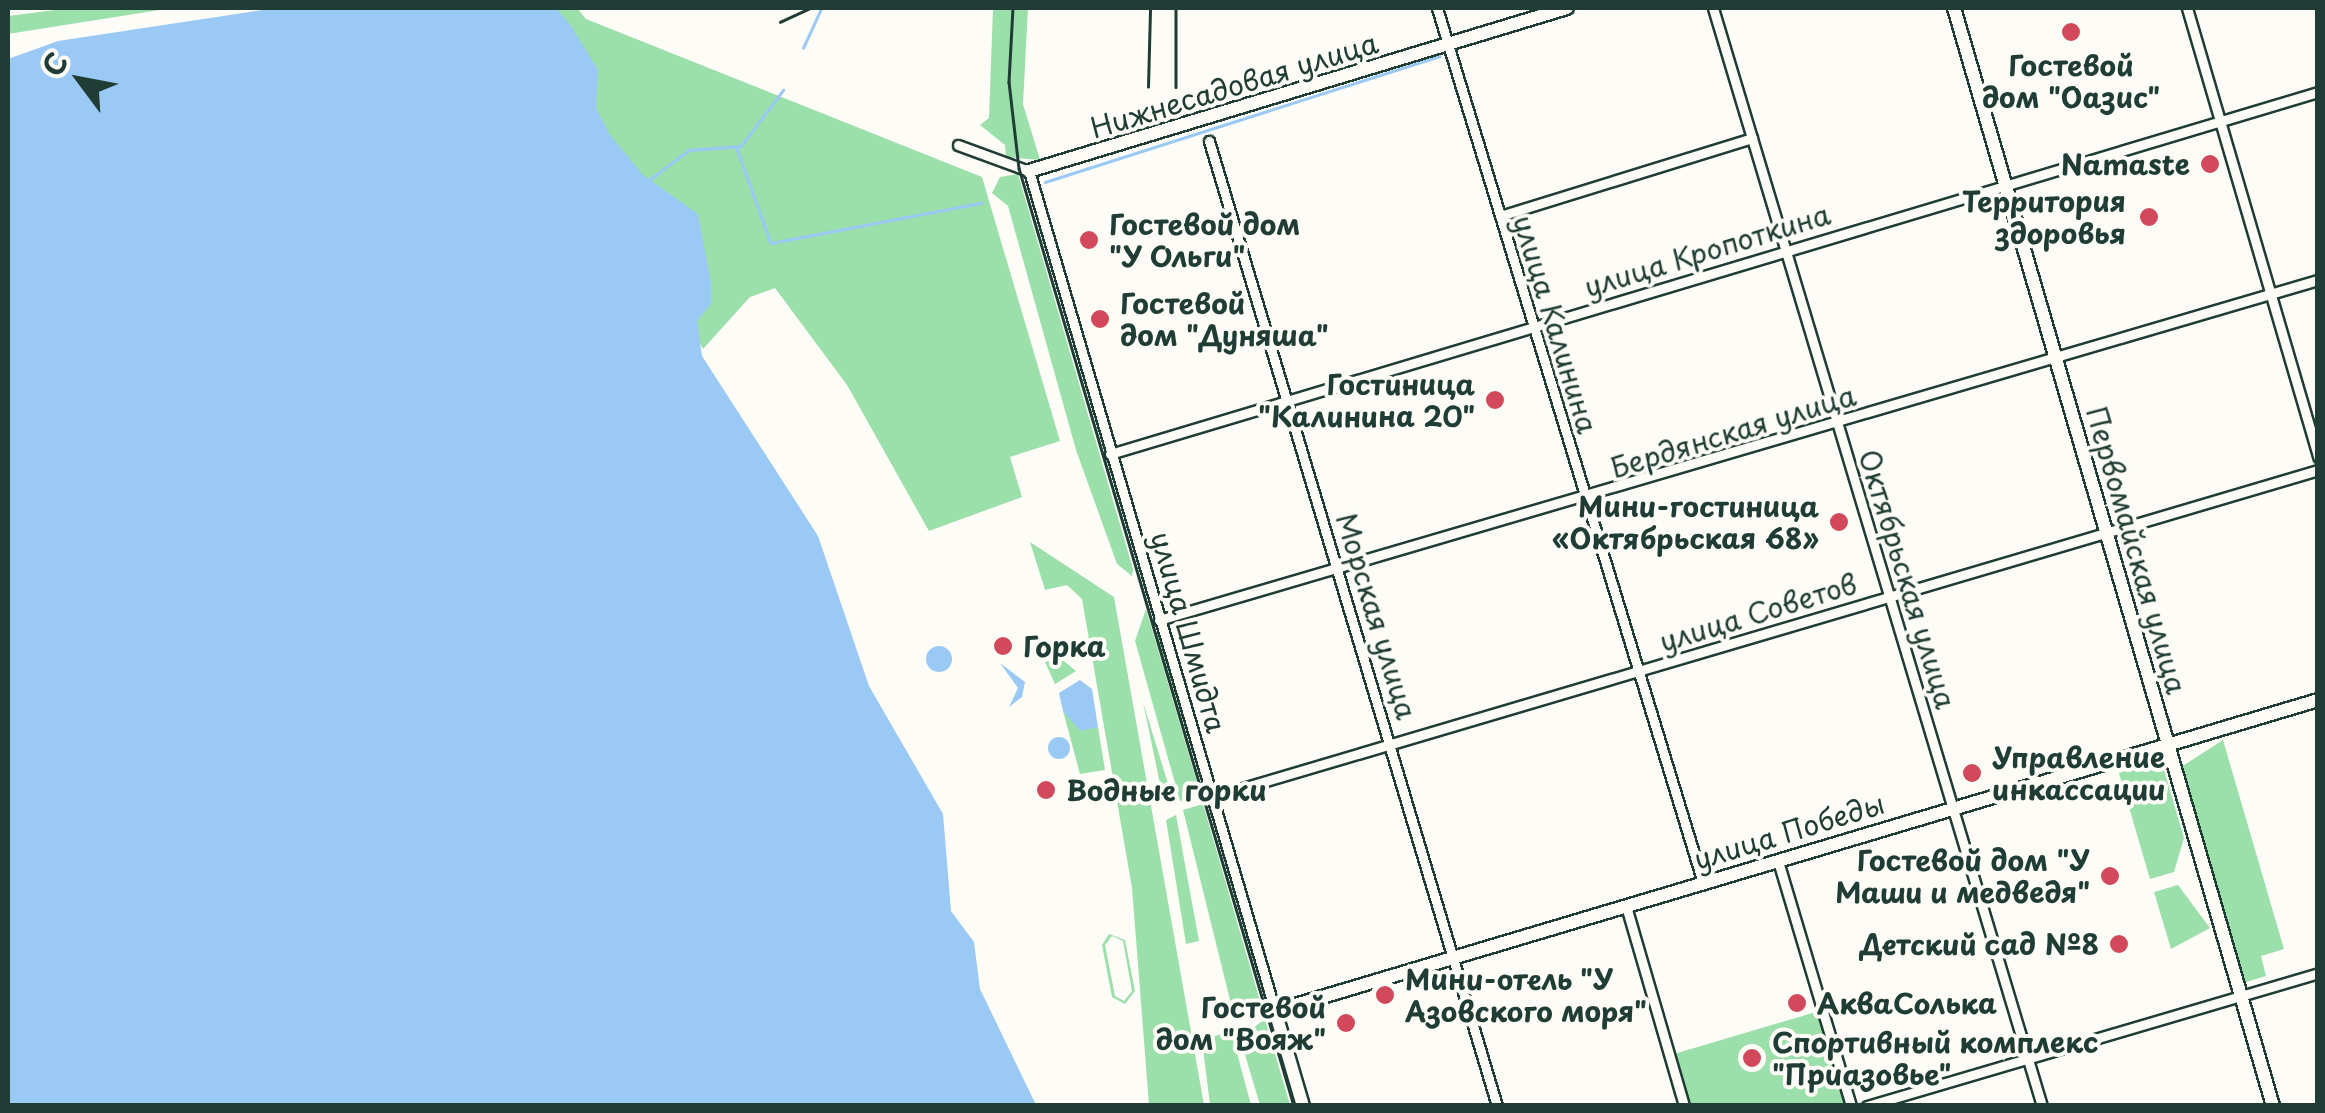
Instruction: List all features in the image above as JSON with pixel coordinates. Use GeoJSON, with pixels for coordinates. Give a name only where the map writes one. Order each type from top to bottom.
{"type":"FeatureCollection","features":[{"type":"Feature","properties":{"kind":"street","name":"улица Калинина"},"geometry":{"type":"LineString","coordinates":[[1436,8],[1703,883]]}},
{"type":"Feature","properties":{"kind":"street","name":"Нижнесадовая улица"},"geometry":{"type":"LineString","coordinates":[[1029,171],[1567,8]]}},
{"type":"Feature","properties":{"kind":"street","name":"Октябрьская улица"},"geometry":{"type":"LineString","coordinates":[[1713,8],[2042,1106]]}},
{"type":"Feature","properties":{"kind":"street","name":"Первомайская улица"},"geometry":{"type":"LineString","coordinates":[[1954,8],[2273,1106]]}},
{"type":"Feature","properties":{"kind":"street"},"geometry":{"type":"LineString","coordinates":[[2187,8],[2318,457]]}},
{"type":"Feature","properties":{"kind":"street","name":"улица Кропоткина"},"geometry":{"type":"LineString","coordinates":[[1110,454],[2318,92]]}},
{"type":"Feature","properties":{"kind":"street"},"geometry":{"type":"LineString","coordinates":[[1500,216],[1752,138]]}},
{"type":"Feature","properties":{"kind":"street","name":"Морская улица"},"geometry":{"type":"LineString","coordinates":[[1209,141],[1340,568],[1497,1106]]}},
{"type":"Feature","properties":{"kind":"street"},"geometry":{"type":"LineString","coordinates":[[958,145],[1029,171]]}},
{"type":"Feature","properties":{"kind":"street","name":"улица Шмидта"},"geometry":{"type":"LineString","coordinates":[[1029,171],[1303,1106]]}},
{"type":"Feature","properties":{"kind":"street","name":"Бердянская улица"},"geometry":{"type":"LineString","coordinates":[[1160,620],[2318,280]]}},
{"type":"Feature","properties":{"kind":"street","name":"улица Советов"},"geometry":{"type":"LineString","coordinates":[[1212,797],[2318,470]]}},
{"type":"Feature","properties":{"kind":"street","name":"улица Победы"},"geometry":{"type":"LineString","coordinates":[[1275,1011],[2318,700]]}},
{"type":"Feature","properties":{"kind":"street"},"geometry":{"type":"LineString","coordinates":[[1778,861],[1851,1106]]}},
{"type":"Feature","properties":{"kind":"street"},"geometry":{"type":"LineString","coordinates":[[1626,906],[1684,1106]]}},
{"type":"Feature","properties":{"kind":"street"},"geometry":{"type":"LineString","coordinates":[[1867,1106],[2318,972]]}},
{"type":"Feature","properties":{"kind":"green space"},"geometry":{"type":"Polygon","coordinates":[[[71,8],[172,8],[8,34],[8,16],[71,8]]]}},
{"type":"Feature","properties":{"kind":"green space"},"geometry":{"type":"Polygon","coordinates":[[[516,8],[577,8],[586,19],[982,177],[1060,441],[1010,457],[1022,497],[929,531],[847,385],[775,288],[750,297],[703,349],[516,8]]]}},
{"type":"Feature","properties":{"kind":"green space"},"geometry":{"type":"Polygon","coordinates":[[[993,8],[1028,8],[1023,104],[1040,160],[1006,157],[1005,145],[980,125],[989,118],[993,8]]]}},
{"type":"Feature","properties":{"kind":"green space"},"geometry":{"type":"Polygon","coordinates":[[[1018,174],[1132,576],[1117,564],[1076,450],[1008,206],[992,193],[1000,177],[1018,174]]]}},
{"type":"Feature","properties":{"kind":"green space"},"geometry":{"type":"Polygon","coordinates":[[[1030,542],[1114,597],[1204,1105],[1149,1105],[1132,888],[1082,599],[1067,585],[1045,590],[1030,542]]]}},
{"type":"Feature","properties":{"kind":"green space"},"geometry":{"type":"Polygon","coordinates":[[[1146,609],[1201,796],[1180,801],[1135,641],[1146,609]]]}},
{"type":"Feature","properties":{"kind":"green space"},"geometry":{"type":"Polygon","coordinates":[[[1155,631],[1158,633],[1204,797],[1155,631]]]}},
{"type":"Feature","properties":{"kind":"green space"},"geometry":{"type":"Polygon","coordinates":[[[1060,658],[1076,671],[1055,684],[1045,662],[1060,658]]]}},
{"type":"Feature","properties":{"kind":"green space"},"geometry":{"type":"Polygon","coordinates":[[[1143,702],[1172,797],[1169,802],[1163,798],[1143,702]]]}},
{"type":"Feature","properties":{"kind":"green space"},"geometry":{"type":"Polygon","coordinates":[[[1063,711],[1077,716],[1080,730],[1098,727],[1105,770],[1080,774],[1063,711]]]}},
{"type":"Feature","properties":{"kind":"green space"},"geometry":{"type":"Polygon","coordinates":[[[2223,740],[2284,949],[2261,956],[2266,976],[2243,983],[2181,767],[2223,740]]]}},
{"type":"Feature","properties":{"kind":"green space"},"geometry":{"type":"Polygon","coordinates":[[[2161,760],[2184,838],[2174,872],[2150,879],[2119,773],[2161,760]]]}},
{"type":"Feature","properties":{"kind":"green space"},"geometry":{"type":"Polygon","coordinates":[[[1207,799],[1297,1105],[1295,1105],[1207,799]]]}},
{"type":"Feature","properties":{"kind":"green space"},"geometry":{"type":"Polygon","coordinates":[[[1203,804],[1262,1008],[1231,1004],[1183,810],[1203,804]]]}},
{"type":"Feature","properties":{"kind":"green space"},"geometry":{"type":"Polygon","coordinates":[[[1176,815],[1199,941],[1186,944],[1166,820],[1176,815]]]}},
{"type":"Feature","properties":{"kind":"green space"},"geometry":{"type":"Polygon","coordinates":[[[2178,885],[2210,928],[2171,949],[2154,892],[2178,885]]]}},
{"type":"Feature","properties":{"kind":"green space"},"geometry":{"type":"Polygon","coordinates":[[[1109,934],[1125,940],[1135,991],[1125,1004],[1112,997],[1102,945],[1109,934]],[[1112,936],[1105,945],[1115,996],[1124,1001],[1132,991],[1123,941],[1112,936]]]}},
{"type":"Feature","properties":{"kind":"green space"},"geometry":{"type":"Polygon","coordinates":[[[1819,1011],[1847,1103],[1689,1105],[1674,1054],[1819,1011]]]}},
{"type":"Feature","properties":{"kind":"green space"},"geometry":{"type":"Polygon","coordinates":[[[1265,1019],[1290,1105],[1260,1105],[1240,1038],[1265,1019]]]}},
{"type":"Feature","properties":{"kind":"green space"},"geometry":{"type":"Polygon","coordinates":[[[1231,1031],[1251,1105],[1210,1105],[1202,1040],[1231,1031]]]}},
{"type":"Feature","properties":{"kind":"water"},"geometry":{"type":"Polygon","coordinates":[[[276,8],[556,8],[571,26],[598,70],[596,108],[610,135],[643,175],[698,214],[711,283],[711,304],[697,321],[702,356],[818,536],[869,686],[943,814],[951,911],[974,942],[980,989],[1036,1105],[8,1105],[8,59],[58,41],[276,8]]]}},
{"type":"Feature","properties":{"kind":"water"},"geometry":{"type":"Polygon","coordinates":[[[939,646],[948,650],[952,659],[948,668],[939,672],[930,668],[926,659],[930,650],[939,646]]]}},
{"type":"Feature","properties":{"kind":"water"},"geometry":{"type":"Polygon","coordinates":[[[1000,663],[1025,682],[1022,697],[1009,707],[1018,688],[1000,663]]]}},
{"type":"Feature","properties":{"kind":"water"},"geometry":{"type":"Polygon","coordinates":[[[1080,680],[1092,689],[1098,727],[1080,731],[1063,711],[1059,693],[1080,680]]]}},
{"type":"Feature","properties":{"kind":"water"},"geometry":{"type":"Polygon","coordinates":[[[1059,737],[1067,740],[1067,756],[1059,759],[1051,756],[1048,748],[1051,740],[1059,737]]]}},
{"type":"Feature","properties":{"kind":"waterway"},"geometry":{"type":"LineString","coordinates":[[803,48],[820,11]]}},
{"type":"Feature","properties":{"kind":"waterway"},"geometry":{"type":"LineString","coordinates":[[1045,182],[1439,56]]}},
{"type":"Feature","properties":{"kind":"waterway"},"geometry":{"type":"LineString","coordinates":[[649,180],[689,150],[741,146],[783,90]]}},
{"type":"Feature","properties":{"kind":"waterway"},"geometry":{"type":"LineString","coordinates":[[736,146],[771,243],[981,203]]}},
{"type":"Feature","properties":{"kind":"railway"},"geometry":{"type":"LineString","coordinates":[[780,22],[810,8]]}},
{"type":"Feature","properties":{"kind":"railway"},"geometry":{"type":"LineString","coordinates":[[1013,8],[1009,82],[1019,168],[1294,1106]]}},
{"type":"Feature","properties":{"kind":"railway"},"geometry":{"type":"LineString","coordinates":[[1148,87],[1150,8]]}},
{"type":"Feature","properties":{"kind":"railway"},"geometry":{"type":"LineString","coordinates":[[1176,8],[1176,87]]}},
{"type":"Feature","properties":{"kind":"place","name":"Гостевой дом \"Оазис\""},"geometry":{"type":"Point","coordinates":[2071,32]}},
{"type":"Feature","properties":{"kind":"place","name":"Namaste"},"geometry":{"type":"Point","coordinates":[2210,164]}},
{"type":"Feature","properties":{"kind":"place","name":"Территория здоровья"},"geometry":{"type":"Point","coordinates":[2149,217]}},
{"type":"Feature","properties":{"kind":"place","name":"Гостевой дом \"У Ольги\""},"geometry":{"type":"Point","coordinates":[1089,240]}},
{"type":"Feature","properties":{"kind":"place","name":"Гостевой дом \"Дуняша\""},"geometry":{"type":"Point","coordinates":[1100,319]}},
{"type":"Feature","properties":{"kind":"place","name":"Гостиница \"Калинина 20\""},"geometry":{"type":"Point","coordinates":[1495,400]}},
{"type":"Feature","properties":{"kind":"place","name":"Мини-гостиница «Октябрьская 68»"},"geometry":{"type":"Point","coordinates":[1839,522]}},
{"type":"Feature","properties":{"kind":"place","name":"Горка"},"geometry":{"type":"Point","coordinates":[1003,646]}},
{"type":"Feature","properties":{"kind":"place","name":"Управление инкассации"},"geometry":{"type":"Point","coordinates":[1972,773]}},
{"type":"Feature","properties":{"kind":"place","name":"Водные горки"},"geometry":{"type":"Point","coordinates":[1046,790]}},
{"type":"Feature","properties":{"kind":"place","name":"Гостевой дом \"У Маши и медведя\""},"geometry":{"type":"Point","coordinates":[2110,876]}},
{"type":"Feature","properties":{"kind":"place","name":"Детский сад №8"},"geometry":{"type":"Point","coordinates":[2119,944]}},
{"type":"Feature","properties":{"kind":"place","name":"Мини-отель \"У Азовского моря\""},"geometry":{"type":"Point","coordinates":[1385,995]}},
{"type":"Feature","properties":{"kind":"place","name":"АкваСолька"},"geometry":{"type":"Point","coordinates":[1797,1003]}},
{"type":"Feature","properties":{"kind":"place","name":"Гостевой дом \"Вояж\""},"geometry":{"type":"Point","coordinates":[1346,1023]}},
{"type":"Feature","properties":{"kind":"place","name":"Спортивный комплекс \"Приазовье\""},"geometry":{"type":"Point","coordinates":[1752,1058]}}]}
